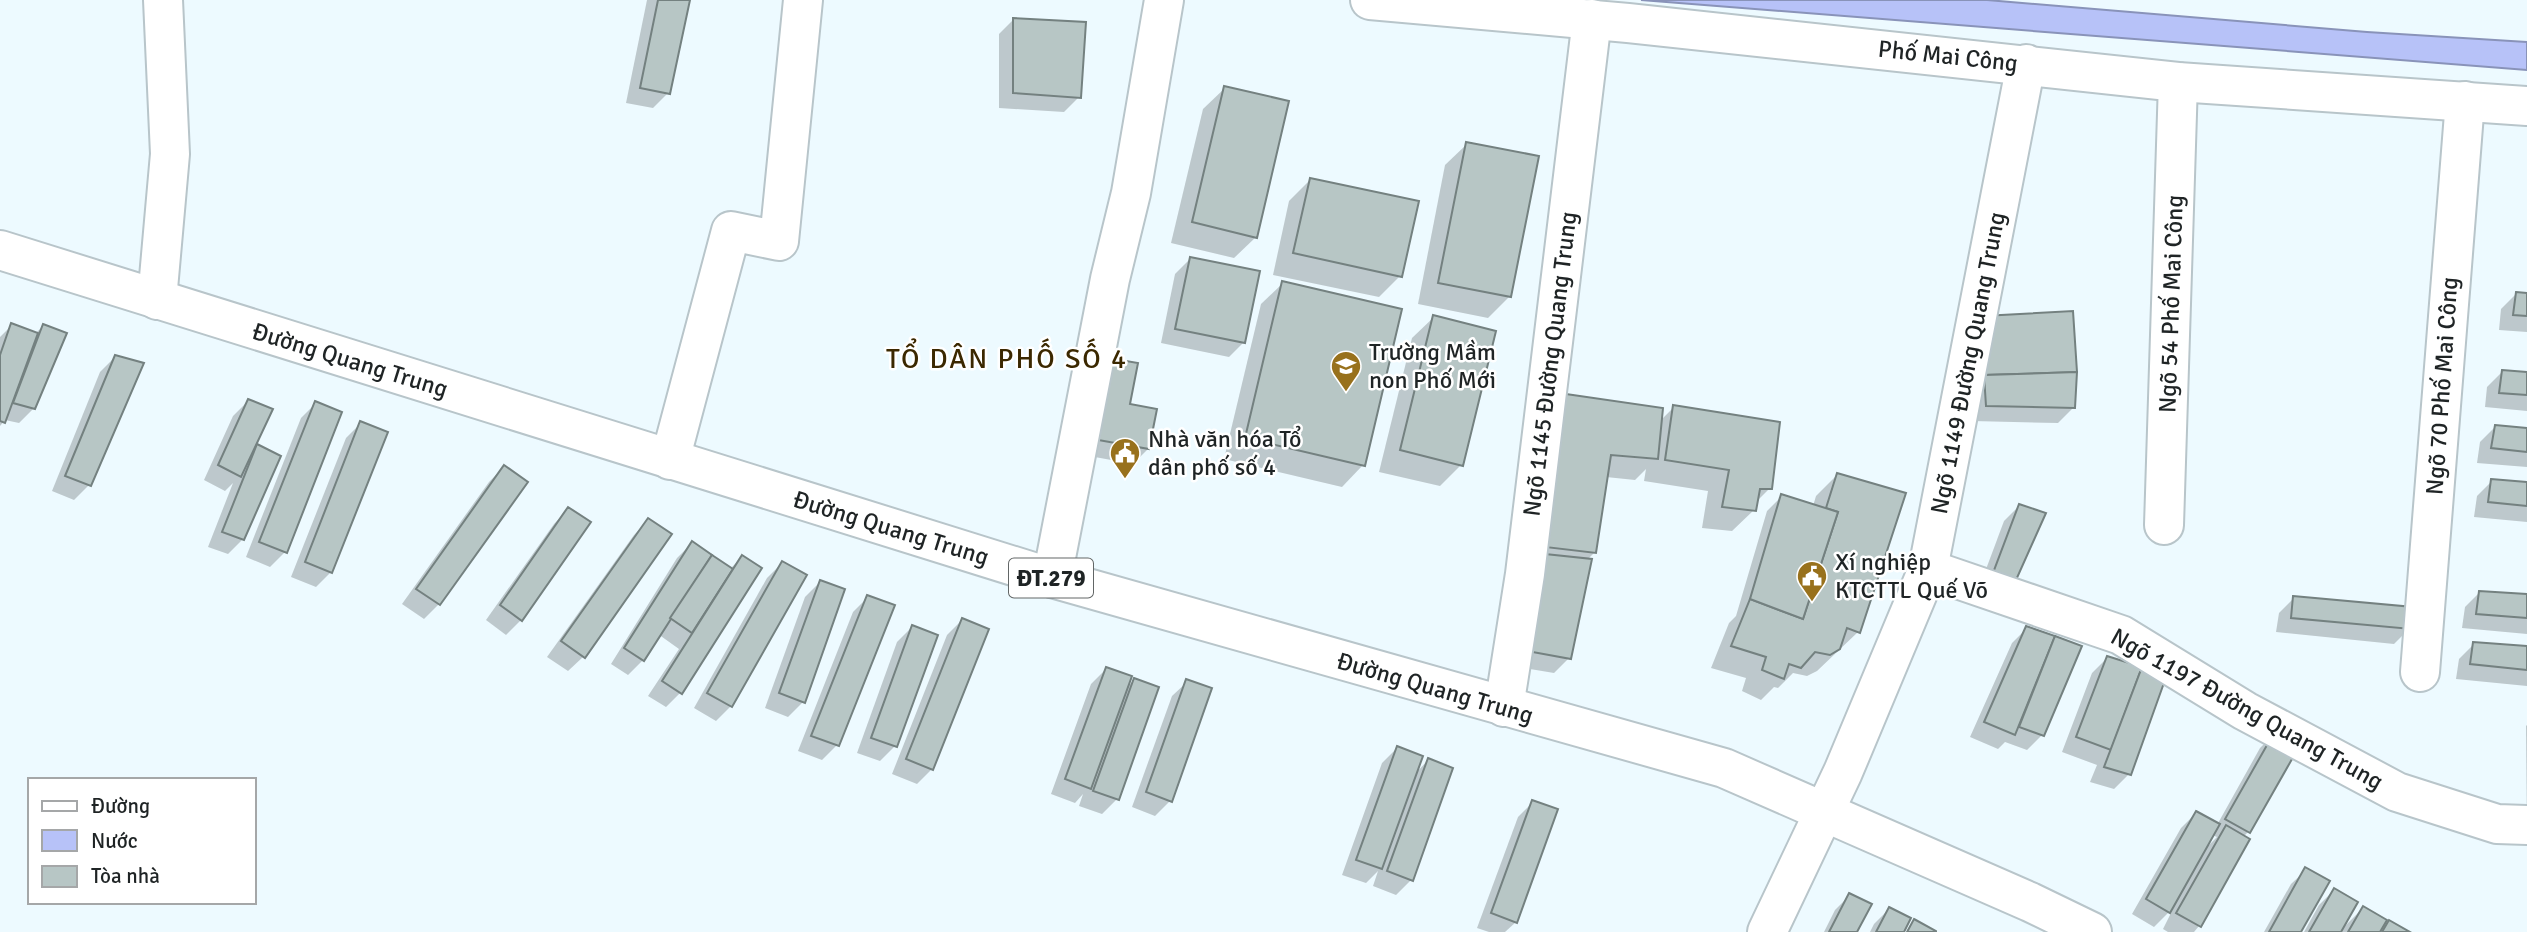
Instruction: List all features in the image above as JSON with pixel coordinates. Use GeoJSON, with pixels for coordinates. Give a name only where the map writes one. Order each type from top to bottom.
{"type":"FeatureCollection","features":[{"type":"Feature","properties":{"kind":"street"},"geometry":{"type":"LineString","coordinates":[[157,300],[170,154],[163,0]]}},
{"type":"Feature","properties":{"kind":"street"},"geometry":{"type":"LineString","coordinates":[[670,460],[731,231],[779,241],[803,0]]}},
{"type":"Feature","properties":{"kind":"street"},"geometry":{"type":"LineString","coordinates":[[1052,579],[1110,279],[1131,193],[1164,0]]}},
{"type":"Feature","properties":{"kind":"street","name":"Phố Mai Công"},"geometry":{"type":"LineString","coordinates":[[1370,0],[1592,19],[2178,82],[2527,106]]}},
{"type":"Feature","properties":{"kind":"street","name":"Ngõ 1145 Đường Quang Trung"},"geometry":{"type":"LineString","coordinates":[[1504,708],[1525,574],[1592,19]]}},
{"type":"Feature","properties":{"kind":"street","name":"Ngõ 1149 Đường Quang Trung"},"geometry":{"type":"LineString","coordinates":[[1766,932],[1825,811],[1928,569],[2026,64]]}},
{"type":"Feature","properties":{"kind":"street","name":"Ngõ 54 Phố Mai Công"},"geometry":{"type":"LineString","coordinates":[[2164,525],[2178,82]]}},
{"type":"Feature","properties":{"kind":"street","name":"Ngõ 70 Phố Mai Công"},"geometry":{"type":"LineString","coordinates":[[2420,672],[2465,100]]}},
{"type":"Feature","properties":{"kind":"street","name":"Đường Quang Trung"},"geometry":{"type":"LineString","coordinates":[[0,250],[1052,579],[1724,768],[2030,902],[2092,932]]}},
{"type":"Feature","properties":{"kind":"street","name":"Ngõ 1197 Đường Quang Trung"},"geometry":{"type":"LineString","coordinates":[[1928,569],[2120,635],[2245,710],[2397,792],[2497,824],[2527,825]]}},
{"type":"Feature","properties":{"kind":"water"},"geometry":{"type":"Polygon","coordinates":[[[1641,0],[1987,0],[2367,32],[2527,42],[2527,70],[1641,0]]]}},
{"type":"Feature","properties":{"kind":"building"},"geometry":{"type":"Polygon","coordinates":[[[658,0],[690,0],[670,94],[640,88],[658,0]]]}},
{"type":"Feature","properties":{"kind":"building"},"geometry":{"type":"Polygon","coordinates":[[[1013,18],[1086,22],[1081,98],[1013,93],[1013,18]]]}},
{"type":"Feature","properties":{"kind":"building"},"geometry":{"type":"Polygon","coordinates":[[[1224,86],[1289,101],[1257,238],[1192,222],[1224,86]]]}},
{"type":"Feature","properties":{"kind":"building"},"geometry":{"type":"Polygon","coordinates":[[[1466,142],[1539,156],[1511,297],[1438,283],[1466,142]]]}},
{"type":"Feature","properties":{"kind":"building"},"geometry":{"type":"Polygon","coordinates":[[[1310,178],[1419,201],[1402,277],[1293,253],[1310,178]]]}},
{"type":"Feature","properties":{"kind":"building"},"geometry":{"type":"Polygon","coordinates":[[[1190,257],[1260,271],[1245,343],[1175,329],[1190,257]]]}},
{"type":"Feature","properties":{"kind":"building"},"geometry":{"type":"Polygon","coordinates":[[[1282,281],[1402,309],[1365,466],[1245,438],[1282,281]]]}},
{"type":"Feature","properties":{"kind":"building"},"geometry":{"type":"Polygon","coordinates":[[[2516,292],[2527,293],[2527,316],[2513,315],[2516,292]]]}},
{"type":"Feature","properties":{"kind":"building"},"geometry":{"type":"Polygon","coordinates":[[[2073,311],[2077,372],[1984,375],[1983,316],[2073,311]]]}},
{"type":"Feature","properties":{"kind":"building"},"geometry":{"type":"Polygon","coordinates":[[[1433,315],[1496,331],[1463,466],[1400,450],[1433,315]]]}},
{"type":"Feature","properties":{"kind":"building"},"geometry":{"type":"Polygon","coordinates":[[[11,323],[38,333],[5,423],[0,421],[0,355],[11,323]]]}},
{"type":"Feature","properties":{"kind":"building"},"geometry":{"type":"Polygon","coordinates":[[[43,324],[67,333],[35,409],[13,403],[43,324]]]}},
{"type":"Feature","properties":{"kind":"building"},"geometry":{"type":"Polygon","coordinates":[[[115,355],[144,363],[91,486],[65,476],[115,355]]]}},
{"type":"Feature","properties":{"kind":"building"},"geometry":{"type":"Polygon","coordinates":[[[1103,357],[1138,363],[1130,404],[1157,409],[1149,449],[1087,438],[1103,357]]]}},
{"type":"Feature","properties":{"kind":"building"},"geometry":{"type":"Polygon","coordinates":[[[2502,370],[2527,372],[2527,395],[2499,393],[2502,370]]]}},
{"type":"Feature","properties":{"kind":"building"},"geometry":{"type":"Polygon","coordinates":[[[2077,372],[2075,408],[1986,406],[1984,375],[2077,372]]]}},
{"type":"Feature","properties":{"kind":"building"},"geometry":{"type":"Polygon","coordinates":[[[1566,394],[1663,408],[1658,459],[1611,455],[1596,553],[1545,547],[1566,394]]]}},
{"type":"Feature","properties":{"kind":"building"},"geometry":{"type":"Polygon","coordinates":[[[248,399],[273,409],[241,477],[218,465],[248,399]]]}},
{"type":"Feature","properties":{"kind":"building"},"geometry":{"type":"Polygon","coordinates":[[[315,401],[342,412],[287,553],[259,542],[315,401]]]}},
{"type":"Feature","properties":{"kind":"building"},"geometry":{"type":"Polygon","coordinates":[[[1673,405],[1780,422],[1772,489],[1760,489],[1756,511],[1722,507],[1729,470],[1665,460],[1673,405]]]}},
{"type":"Feature","properties":{"kind":"building"},"geometry":{"type":"Polygon","coordinates":[[[360,421],[388,432],[332,573],[305,562],[360,421]]]}},
{"type":"Feature","properties":{"kind":"building"},"geometry":{"type":"Polygon","coordinates":[[[2495,425],[2527,428],[2527,452],[2491,448],[2495,425]]]}},
{"type":"Feature","properties":{"kind":"building"},"geometry":{"type":"Polygon","coordinates":[[[257,444],[281,456],[244,540],[222,532],[257,444]]]}},
{"type":"Feature","properties":{"kind":"building"},"geometry":{"type":"Polygon","coordinates":[[[504,465],[528,482],[440,605],[416,589],[504,465]]]}},
{"type":"Feature","properties":{"kind":"building"},"geometry":{"type":"Polygon","coordinates":[[[1837,473],[1906,493],[1860,633],[1847,628],[1840,649],[1830,655],[1815,652],[1801,668],[1789,664],[1784,679],[1762,670],[1766,657],[1731,646],[1750,599],[1803,619],[1838,512],[1826,508],[1837,473]]]}},
{"type":"Feature","properties":{"kind":"building"},"geometry":{"type":"Polygon","coordinates":[[[2491,479],[2527,482],[2527,506],[2488,502],[2491,479]]]}},
{"type":"Feature","properties":{"kind":"building"},"geometry":{"type":"Polygon","coordinates":[[[1781,494],[1838,512],[1803,619],[1750,599],[1781,494]]]}},
{"type":"Feature","properties":{"kind":"building"},"geometry":{"type":"Polygon","coordinates":[[[2019,504],[2046,513],[2012,589],[1990,581],[2019,504]]]}},
{"type":"Feature","properties":{"kind":"building"},"geometry":{"type":"Polygon","coordinates":[[[568,507],[591,522],[522,621],[500,605],[568,507]]]}},
{"type":"Feature","properties":{"kind":"building"},"geometry":{"type":"Polygon","coordinates":[[[648,518],[672,534],[585,658],[561,641],[648,518]]]}},
{"type":"Feature","properties":{"kind":"building"},"geometry":{"type":"Polygon","coordinates":[[[692,541],[712,555],[644,661],[624,648],[692,541]]]}},
{"type":"Feature","properties":{"kind":"building"},"geometry":{"type":"Polygon","coordinates":[[[1545,554],[1592,559],[1571,659],[1527,651],[1545,554]]]}},
{"type":"Feature","properties":{"kind":"building"},"geometry":{"type":"Polygon","coordinates":[[[712,555],[733,569],[692,633],[670,618],[712,555]]]}},
{"type":"Feature","properties":{"kind":"building"},"geometry":{"type":"Polygon","coordinates":[[[742,555],[762,568],[682,694],[662,681],[742,555]]]}},
{"type":"Feature","properties":{"kind":"building"},"geometry":{"type":"Polygon","coordinates":[[[782,561],[807,575],[732,707],[707,693],[782,561]]]}},
{"type":"Feature","properties":{"kind":"building"},"geometry":{"type":"Polygon","coordinates":[[[820,580],[845,589],[805,703],[779,693],[820,580]]]}},
{"type":"Feature","properties":{"kind":"building"},"geometry":{"type":"Polygon","coordinates":[[[2479,591],[2527,594],[2527,618],[2476,614],[2479,591]]]}},
{"type":"Feature","properties":{"kind":"building"},"geometry":{"type":"Polygon","coordinates":[[[867,595],[895,605],[839,746],[811,736],[867,595]]]}},
{"type":"Feature","properties":{"kind":"building"},"geometry":{"type":"Polygon","coordinates":[[[2293,596],[2413,607],[2411,629],[2291,618],[2293,596]]]}},
{"type":"Feature","properties":{"kind":"building"},"geometry":{"type":"Polygon","coordinates":[[[962,618],[989,629],[933,770],[906,759],[962,618]]]}},
{"type":"Feature","properties":{"kind":"building"},"geometry":{"type":"Polygon","coordinates":[[[912,625],[938,635],[897,747],[871,738],[912,625]]]}},
{"type":"Feature","properties":{"kind":"building"},"geometry":{"type":"Polygon","coordinates":[[[2026,626],[2055,636],[2015,735],[1984,722],[2026,626]]]}},
{"type":"Feature","properties":{"kind":"building"},"geometry":{"type":"Polygon","coordinates":[[[2055,636],[2082,646],[2044,736],[2019,727],[2055,636]]]}},
{"type":"Feature","properties":{"kind":"building"},"geometry":{"type":"Polygon","coordinates":[[[2473,642],[2527,646],[2527,670],[2470,664],[2473,642]]]}},
{"type":"Feature","properties":{"kind":"building"},"geometry":{"type":"Polygon","coordinates":[[[2107,656],[2142,667],[2111,750],[2076,737],[2107,656]]]}},
{"type":"Feature","properties":{"kind":"building"},"geometry":{"type":"Polygon","coordinates":[[[1106,667],[1132,676],[1091,789],[1065,779],[1106,667]]]}},
{"type":"Feature","properties":{"kind":"building"},"geometry":{"type":"Polygon","coordinates":[[[2142,667],[2165,680],[2131,775],[2104,767],[2142,667]]]}},
{"type":"Feature","properties":{"kind":"building"},"geometry":{"type":"Polygon","coordinates":[[[1134,678],[1159,687],[1119,800],[1093,791],[1134,678]]]}},
{"type":"Feature","properties":{"kind":"building"},"geometry":{"type":"Polygon","coordinates":[[[1186,679],[1212,688],[1172,802],[1146,792],[1186,679]]]}},
{"type":"Feature","properties":{"kind":"building"},"geometry":{"type":"Polygon","coordinates":[[[2275,731],[2300,745],[2250,833],[2225,819],[2275,731]]]}},
{"type":"Feature","properties":{"kind":"building"},"geometry":{"type":"Polygon","coordinates":[[[1397,746],[1423,756],[1382,869],[1356,860],[1397,746]]]}},
{"type":"Feature","properties":{"kind":"building"},"geometry":{"type":"Polygon","coordinates":[[[1428,758],[1453,768],[1413,881],[1387,871],[1428,758]]]}},
{"type":"Feature","properties":{"kind":"building"},"geometry":{"type":"Polygon","coordinates":[[[1532,800],[1558,809],[1517,923],[1491,913],[1532,800]]]}},
{"type":"Feature","properties":{"kind":"building"},"geometry":{"type":"Polygon","coordinates":[[[2196,811],[2220,824],[2170,913],[2146,899],[2196,811]]]}},
{"type":"Feature","properties":{"kind":"building"},"geometry":{"type":"Polygon","coordinates":[[[2226,825],[2250,839],[2201,927],[2176,913],[2226,825]]]}},
{"type":"Feature","properties":{"kind":"building"},"geometry":{"type":"Polygon","coordinates":[[[2305,867],[2330,881],[2301,932],[2269,932],[2305,867]]]}},
{"type":"Feature","properties":{"kind":"building"},"geometry":{"type":"Polygon","coordinates":[[[2334,888],[2358,902],[2341,932],[2309,932],[2334,888]]]}},
{"type":"Feature","properties":{"kind":"building"},"geometry":{"type":"Polygon","coordinates":[[[1849,893],[1872,904],[1857,932],[1829,932],[1849,893]]]}},
{"type":"Feature","properties":{"kind":"building"},"geometry":{"type":"Polygon","coordinates":[[[2363,906],[2387,920],[2380,932],[2348,932],[2363,906]]]}},
{"type":"Feature","properties":{"kind":"building"},"geometry":{"type":"Polygon","coordinates":[[[1889,907],[1911,918],[1904,932],[1876,932],[1889,907]]]}},
{"type":"Feature","properties":{"kind":"building"},"geometry":{"type":"Polygon","coordinates":[[[1914,919],[1936,931],[1936,932],[1907,932],[1914,919]]]}},
{"type":"Feature","properties":{"kind":"building"},"geometry":{"type":"Polygon","coordinates":[[[2389,920],[2410,932],[2382,932],[2389,920]]]}},
{"type":"Feature","properties":{"kind":"place","name":"Trường Mầm non Phố Mới"},"geometry":{"type":"Point","coordinates":[1346,393]}},
{"type":"Feature","properties":{"kind":"place","name":"Nhà văn hóa Tổ dân phố số 4"},"geometry":{"type":"Point","coordinates":[1125,480]}},
{"type":"Feature","properties":{"kind":"place","name":"Xí nghiệp KTCTTL Quế Võ"},"geometry":{"type":"Point","coordinates":[1812,603]}},
{"type":"Feature","properties":{"kind":"district","name":"TỔ DÂN PHỐ SỐ 4"},"geometry":{"type":"Point","coordinates":[1007,358]}}]}
